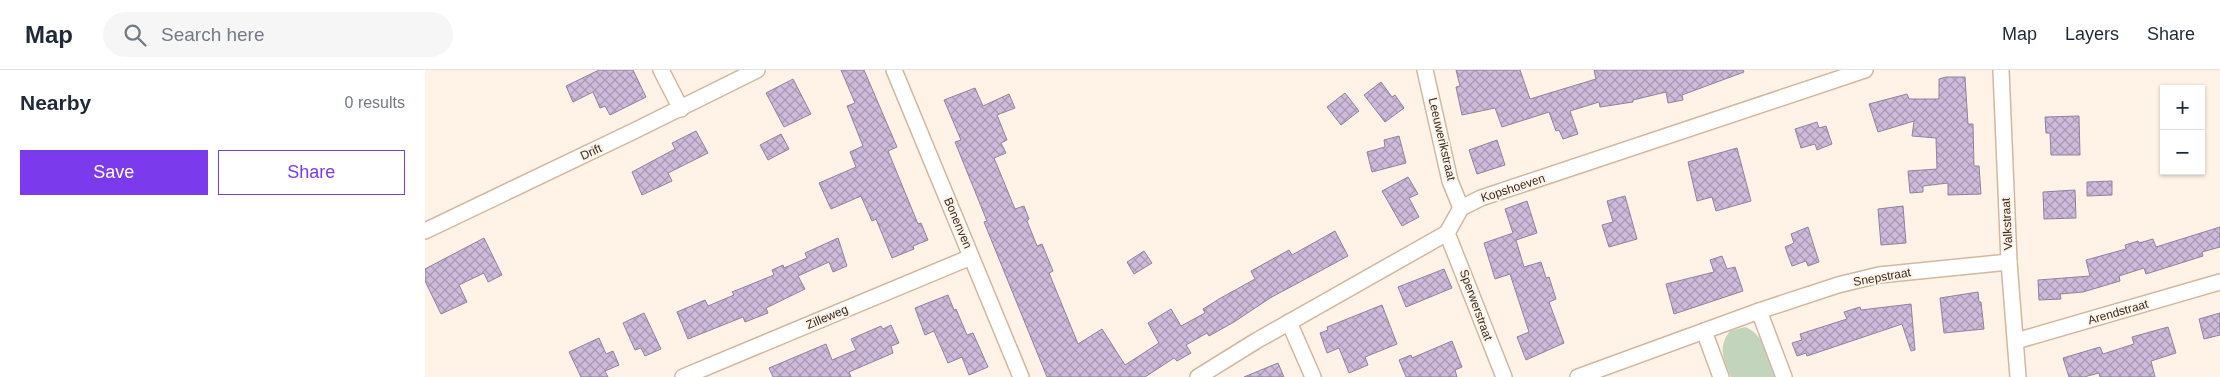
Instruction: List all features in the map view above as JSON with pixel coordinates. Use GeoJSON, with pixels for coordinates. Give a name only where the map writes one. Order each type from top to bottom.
{"type":"FeatureCollection","features":[{"type":"Feature","properties":{"kind":"street"},"geometry":{"type":"LineString","coordinates":[[661,70],[681,109]]}},
{"type":"Feature","properties":{"kind":"street","name":"Drift"},"geometry":{"type":"LineString","coordinates":[[425,231],[681,109],[757,70]]}},
{"type":"Feature","properties":{"kind":"street","name":"Bonenven"},"geometry":{"type":"LineString","coordinates":[[894,70],[1021,377]]}},
{"type":"Feature","properties":{"kind":"street","name":"Leeuwerikstraat"},"geometry":{"type":"LineString","coordinates":[[1425,70],[1450,180],[1461,208]]}},
{"type":"Feature","properties":{"kind":"street","name":"Kopshoeven"},"geometry":{"type":"LineString","coordinates":[[1461,208],[1481,198],[1865,70]]}},
{"type":"Feature","properties":{"kind":"street","name":"Valkstraat"},"geometry":{"type":"LineString","coordinates":[[2001,70],[2009,262],[2018,377]]}},
{"type":"Feature","properties":{"kind":"street"},"geometry":{"type":"LineString","coordinates":[[1198,377],[1289,322],[1447,233],[1461,208]]}},
{"type":"Feature","properties":{"kind":"street","name":"Sperwerstraat"},"geometry":{"type":"LineString","coordinates":[[1447,233],[1504,377]]}},
{"type":"Feature","properties":{"kind":"street","name":"Zilleweg"},"geometry":{"type":"LineString","coordinates":[[683,377],[971,257]]}},
{"type":"Feature","properties":{"kind":"street","name":"Snepstraat"},"geometry":{"type":"LineString","coordinates":[[1578,377],[1759,311],[1838,285],[1879,276],[2009,262]]}},
{"type":"Feature","properties":{"kind":"street","name":"Arendstraat"},"geometry":{"type":"LineString","coordinates":[[2016,341],[2220,282]]}},
{"type":"Feature","properties":{"kind":"street"},"geometry":{"type":"LineString","coordinates":[[1759,311],[1784,377]]}},
{"type":"Feature","properties":{"kind":"street"},"geometry":{"type":"LineString","coordinates":[[1289,322],[1313,377]]}},
{"type":"Feature","properties":{"kind":"street"},"geometry":{"type":"LineString","coordinates":[[1704,331],[1721,377]]}},
{"type":"Feature","properties":{"kind":"green space"},"geometry":{"type":"Polygon","coordinates":[[[1745,327],[1752,330],[1761,341],[1775,377],[1731,377],[1724,359],[1724,343],[1730,331],[1745,327]]]}},
{"type":"Feature","properties":{"kind":"building"},"geometry":{"type":"Polygon","coordinates":[[[599,70],[633,70],[646,97],[610,115],[605,106],[600,108],[593,92],[573,102],[566,86],[599,70]]]}},
{"type":"Feature","properties":{"kind":"building"},"geometry":{"type":"Polygon","coordinates":[[[841,70],[864,70],[897,147],[888,151],[918,224],[921,223],[928,240],[913,246],[914,249],[892,258],[876,219],[872,221],[861,196],[831,209],[819,183],[856,167],[850,152],[863,146],[847,106],[855,103],[841,70]]]}},
{"type":"Feature","properties":{"kind":"building"},"geometry":{"type":"Polygon","coordinates":[[[1456,70],[1520,70],[1530,99],[1596,79],[1594,70],[1743,70],[1744,72],[1682,95],[1683,100],[1668,103],[1666,92],[1633,100],[1633,102],[1600,107],[1599,102],[1570,111],[1578,134],[1563,139],[1559,130],[1556,131],[1549,112],[1502,127],[1495,108],[1462,115],[1456,87],[1460,86],[1456,70]]]}},
{"type":"Feature","properties":{"kind":"building"},"geometry":{"type":"Polygon","coordinates":[[[1965,77],[1968,124],[1973,124],[1974,166],[1979,166],[1981,194],[1948,195],[1948,183],[1923,186],[1923,192],[1910,193],[1908,171],[1937,169],[1936,138],[1912,136],[1914,121],[1878,132],[1869,104],[1907,94],[1909,99],[1939,99],[1939,79],[1965,77]]]}},
{"type":"Feature","properties":{"kind":"building"},"geometry":{"type":"Polygon","coordinates":[[[793,79],[811,114],[784,127],[766,93],[793,79]]]}},
{"type":"Feature","properties":{"kind":"building"},"geometry":{"type":"Polygon","coordinates":[[[1381,82],[1392,97],[1395,95],[1404,108],[1385,122],[1364,95],[1381,82]]]}},
{"type":"Feature","properties":{"kind":"building"},"geometry":{"type":"Polygon","coordinates":[[[975,88],[983,106],[1009,94],[1015,108],[997,115],[1007,140],[1001,143],[1006,153],[994,158],[1015,209],[1024,206],[1029,219],[1027,221],[1037,246],[1042,244],[1053,271],[1049,273],[1078,344],[1102,329],[1125,365],[1159,343],[1148,323],[1171,309],[1181,326],[1205,313],[1203,309],[1255,279],[1251,271],[1289,250],[1292,255],[1335,231],[1348,256],[1270,298],[1209,336],[1207,333],[1186,345],[1191,353],[1177,361],[1174,358],[1145,377],[1047,377],[984,222],[987,221],[955,142],[961,140],[944,100],[975,88]]]}},
{"type":"Feature","properties":{"kind":"building"},"geometry":{"type":"Polygon","coordinates":[[[1345,93],[1359,111],[1341,125],[1327,107],[1345,93]]]}},
{"type":"Feature","properties":{"kind":"building"},"geometry":{"type":"Polygon","coordinates":[[[2079,116],[2080,155],[2051,155],[2050,133],[2046,133],[2045,117],[2079,116]]]}},
{"type":"Feature","properties":{"kind":"building"},"geometry":{"type":"Polygon","coordinates":[[[1817,122],[1819,128],[1826,126],[1832,144],[1817,150],[1815,144],[1801,148],[1795,129],[1817,122]]]}},
{"type":"Feature","properties":{"kind":"building"},"geometry":{"type":"Polygon","coordinates":[[[696,131],[708,153],[668,173],[672,181],[642,195],[632,172],[675,149],[672,143],[696,131]]]}},
{"type":"Feature","properties":{"kind":"building"},"geometry":{"type":"Polygon","coordinates":[[[781,134],[789,149],[768,160],[760,145],[781,134]]]}},
{"type":"Feature","properties":{"kind":"building"},"geometry":{"type":"Polygon","coordinates":[[[1399,136],[1406,163],[1372,172],[1367,152],[1385,147],[1384,140],[1399,136]]]}},
{"type":"Feature","properties":{"kind":"building"},"geometry":{"type":"Polygon","coordinates":[[[1497,140],[1505,165],[1477,174],[1469,150],[1497,140]]]}},
{"type":"Feature","properties":{"kind":"building"},"geometry":{"type":"Polygon","coordinates":[[[1737,148],[1751,201],[1716,211],[1712,197],[1697,201],[1688,162],[1737,148]]]}},
{"type":"Feature","properties":{"kind":"building"},"geometry":{"type":"Polygon","coordinates":[[[1408,177],[1418,194],[1409,198],[1419,217],[1402,226],[1382,191],[1408,177]]]}},
{"type":"Feature","properties":{"kind":"building"},"geometry":{"type":"Polygon","coordinates":[[[2112,181],[2112,195],[2087,196],[2087,182],[2112,181]]]}},
{"type":"Feature","properties":{"kind":"building"},"geometry":{"type":"Polygon","coordinates":[[[2075,190],[2076,218],[2044,219],[2043,192],[2075,190]]]}},
{"type":"Feature","properties":{"kind":"building"},"geometry":{"type":"Polygon","coordinates":[[[1625,196],[1637,239],[1609,247],[1602,225],[1613,222],[1607,201],[1625,196]]]}},
{"type":"Feature","properties":{"kind":"building"},"geometry":{"type":"Polygon","coordinates":[[[1527,201],[1537,233],[1516,240],[1524,267],[1541,262],[1546,278],[1549,277],[1556,299],[1549,302],[1564,343],[1526,360],[1517,337],[1529,332],[1510,274],[1495,279],[1484,243],[1513,233],[1505,209],[1527,201]]]}},
{"type":"Feature","properties":{"kind":"building"},"geometry":{"type":"Polygon","coordinates":[[[1903,206],[1906,243],[1881,245],[1878,209],[1903,206]]]}},
{"type":"Feature","properties":{"kind":"building"},"geometry":{"type":"Polygon","coordinates":[[[1808,227],[1819,262],[1808,266],[1806,261],[1792,266],[1785,247],[1794,243],[1791,234],[1808,227]]]}},
{"type":"Feature","properties":{"kind":"building"},"geometry":{"type":"Polygon","coordinates":[[[2220,227],[2220,247],[2202,252],[2203,256],[2146,274],[2144,268],[2119,276],[2120,281],[2083,292],[2060,294],[2061,299],[2039,300],[2038,280],[2090,276],[2086,260],[2126,249],[2125,245],[2138,241],[2139,243],[2153,239],[2156,247],[2220,227]]]}},
{"type":"Feature","properties":{"kind":"building"},"geometry":{"type":"Polygon","coordinates":[[[484,238],[502,275],[488,282],[484,273],[459,285],[467,302],[441,314],[425,281],[425,269],[484,238]]]}},
{"type":"Feature","properties":{"kind":"building"},"geometry":{"type":"Polygon","coordinates":[[[838,238],[847,266],[833,272],[829,262],[798,276],[805,289],[766,308],[768,313],[745,322],[743,317],[688,339],[677,312],[705,300],[708,306],[734,295],[732,292],[774,275],[772,270],[783,265],[784,268],[807,258],[805,253],[838,238]]]}},
{"type":"Feature","properties":{"kind":"building"},"geometry":{"type":"Polygon","coordinates":[[[1144,251],[1152,263],[1134,274],[1127,262],[1144,251]]]}},
{"type":"Feature","properties":{"kind":"building"},"geometry":{"type":"Polygon","coordinates":[[[1722,256],[1727,269],[1735,267],[1743,291],[1674,314],[1666,284],[1714,272],[1710,260],[1722,256]]]}},
{"type":"Feature","properties":{"kind":"building"},"geometry":{"type":"Polygon","coordinates":[[[1444,269],[1452,288],[1406,307],[1398,287],[1444,269]]]}},
{"type":"Feature","properties":{"kind":"building"},"geometry":{"type":"Polygon","coordinates":[[[1978,292],[1984,329],[1944,333],[1940,298],[1978,292]]]}},
{"type":"Feature","properties":{"kind":"building"},"geometry":{"type":"Polygon","coordinates":[[[948,295],[967,335],[973,333],[988,367],[969,375],[962,357],[948,363],[934,331],[925,335],[915,308],[948,295]]]}},
{"type":"Feature","properties":{"kind":"building"},"geometry":{"type":"Polygon","coordinates":[[[1911,304],[1915,350],[1911,351],[1902,324],[1807,356],[1806,353],[1797,356],[1792,343],[1802,340],[1800,334],[1847,319],[1844,312],[1860,307],[1861,310],[1911,304]]]}},
{"type":"Feature","properties":{"kind":"building"},"geometry":{"type":"Polygon","coordinates":[[[1382,305],[1397,344],[1365,357],[1368,365],[1349,373],[1339,348],[1327,353],[1320,333],[1328,330],[1327,327],[1382,305]]]}},
{"type":"Feature","properties":{"kind":"building"},"geometry":{"type":"Polygon","coordinates":[[[644,313],[661,349],[645,356],[641,348],[635,350],[623,323],[644,313]]]}},
{"type":"Feature","properties":{"kind":"building"},"geometry":{"type":"Polygon","coordinates":[[[2220,313],[2220,335],[2204,339],[2199,319],[2220,313]]]}},
{"type":"Feature","properties":{"kind":"building"},"geometry":{"type":"Polygon","coordinates":[[[891,325],[899,343],[891,346],[893,353],[849,372],[851,377],[773,377],[769,368],[826,344],[832,360],[856,350],[851,339],[881,326],[883,329],[891,325]]]}},
{"type":"Feature","properties":{"kind":"building"},"geometry":{"type":"Polygon","coordinates":[[[2168,327],[2176,353],[2151,361],[2155,377],[2100,377],[2099,373],[2084,377],[2069,377],[2063,358],[2100,347],[2103,354],[2134,344],[2132,337],[2168,327]]]}},
{"type":"Feature","properties":{"kind":"building"},"geometry":{"type":"Polygon","coordinates":[[[599,338],[606,354],[613,351],[619,365],[605,371],[608,377],[581,377],[569,352],[599,338]]]}},
{"type":"Feature","properties":{"kind":"building"},"geometry":{"type":"Polygon","coordinates":[[[1452,341],[1462,367],[1455,370],[1457,377],[1406,377],[1399,360],[1411,355],[1412,358],[1452,341]]]}},
{"type":"Feature","properties":{"kind":"building"},"geometry":{"type":"Polygon","coordinates":[[[1278,363],[1284,377],[1244,377],[1278,363]]]}}]}
